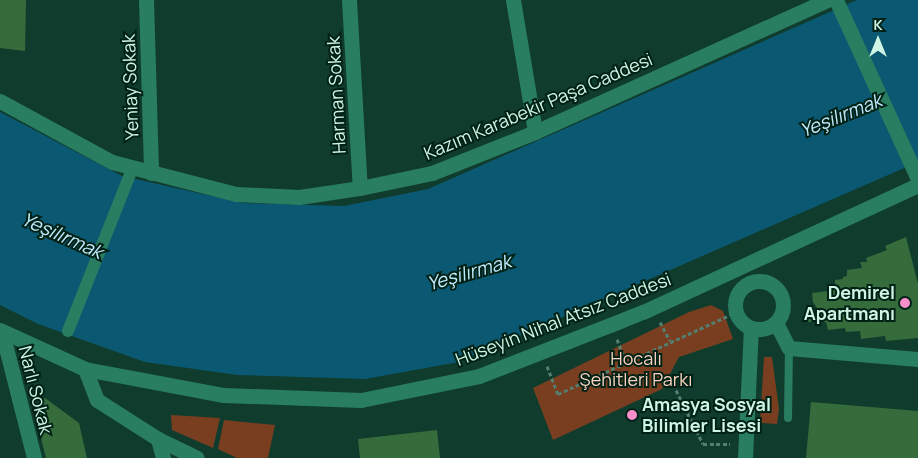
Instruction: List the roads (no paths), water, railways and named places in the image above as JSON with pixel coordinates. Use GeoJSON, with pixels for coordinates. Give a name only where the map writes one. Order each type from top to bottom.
{"type":"FeatureCollection","features":[{"type":"Feature","properties":{"kind":"street","name":"Yeniay Sokak"},"geometry":{"type":"LineString","coordinates":[[146,0],[151,173]]}},
{"type":"Feature","properties":{"kind":"street","name":"Harman Sokak"},"geometry":{"type":"LineString","coordinates":[[349,0],[360,188]]}},
{"type":"Feature","properties":{"kind":"street"},"geometry":{"type":"LineString","coordinates":[[513,0],[535,132]]}},
{"type":"Feature","properties":{"kind":"street","name":"Kazım Karabekir Paşa Caddesi"},"geometry":{"type":"LineString","coordinates":[[0,101],[112,162],[236,194],[299,197],[360,188],[432,173],[535,132],[828,0]]}},
{"type":"Feature","properties":{"kind":"street"},"geometry":{"type":"LineString","coordinates":[[836,0],[918,179]]}},
{"type":"Feature","properties":{"kind":"street"},"geometry":{"type":"LineString","coordinates":[[68,331],[133,167]]}},
{"type":"Feature","properties":{"kind":"street","name":"Hüseyin Nihal Atsız Caddesi"},"geometry":{"type":"LineString","coordinates":[[1,331],[85,369],[223,396],[361,400],[479,376],[652,308],[918,185]]}},
{"type":"Feature","properties":{"kind":"street"},"geometry":{"type":"LineString","coordinates":[[742,266],[751,283]]}},
{"type":"Feature","properties":{"kind":"street"},"geometry":{"type":"LineString","coordinates":[[761,281],[769,283],[781,294],[783,309],[776,323],[761,330],[751,328],[740,320],[736,312],[736,298],[740,291],[751,283],[761,281]]}},
{"type":"Feature","properties":{"kind":"street"},"geometry":{"type":"LineString","coordinates":[[776,323],[789,348],[918,359]]}},
{"type":"Feature","properties":{"kind":"street"},"geometry":{"type":"LineString","coordinates":[[745,451],[751,328]]}},
{"type":"Feature","properties":{"kind":"street","name":"Narlı Sokak"},"geometry":{"type":"LineString","coordinates":[[1,331],[34,458]]}},
{"type":"Feature","properties":{"kind":"street"},"geometry":{"type":"LineString","coordinates":[[85,369],[97,400],[158,439],[197,458]]}},
{"type":"Feature","properties":{"kind":"street"},"geometry":{"type":"LineString","coordinates":[[158,439],[163,458]]}},
{"type":"Feature","properties":{"kind":"lane"},"geometry":{"type":"LineString","coordinates":[[788,418],[789,348]]}},
{"type":"Feature","properties":{"kind":"water","name":"Yeşilırmak"},"geometry":{"type":"Polygon","coordinates":[[[857,0],[918,0],[918,162],[459,362],[365,379],[237,375],[145,362],[38,324],[0,305],[0,112],[122,176],[243,203],[344,206],[428,189],[857,0]]]}},
{"type":"Feature","properties":{"kind":"place","name":"Demirel Apartmanı"},"geometry":{"type":"Point","coordinates":[905,303]}},
{"type":"Feature","properties":{"kind":"place","name":"Amasya Sosyal Bilimler Lisesi"},"geometry":{"type":"Point","coordinates":[632,415]}},
{"type":"Feature","properties":{"kind":"park label","name":"Hocalı Şehitleri Parkı"},"geometry":{"type":"Point","coordinates":[636,369]}}]}
